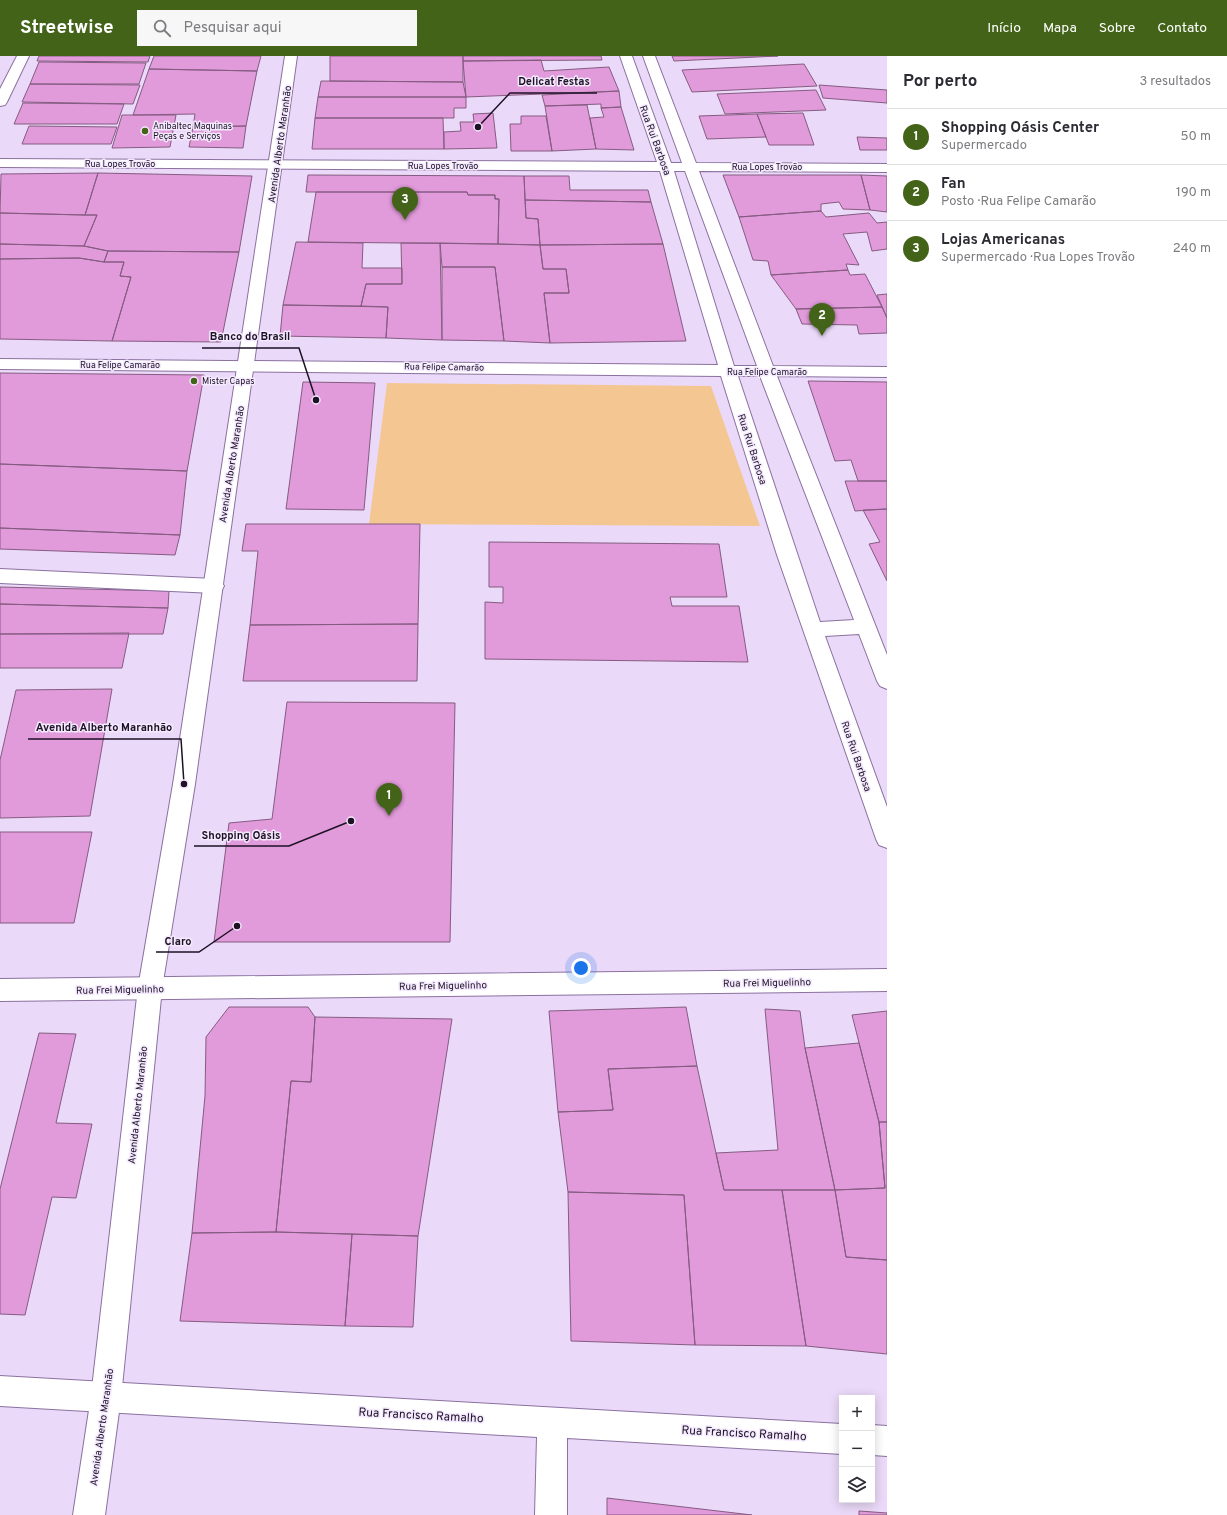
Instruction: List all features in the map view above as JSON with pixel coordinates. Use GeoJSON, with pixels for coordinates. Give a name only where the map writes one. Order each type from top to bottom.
{"type":"FeatureCollection","features":[{"type":"Feature","properties":{"kind":"street"},"geometry":{"type":"LineString","coordinates":[[0,102],[23,56]]}},
{"type":"Feature","properties":{"kind":"street","name":"Avenida Alberto Maranhão"},"geometry":{"type":"LineString","coordinates":[[90,1515],[106,1397],[150,988],[184,784],[214,586],[291,56]]}},
{"type":"Feature","properties":{"kind":"street"},"geometry":{"type":"LineString","coordinates":[[626,56],[650,56],[767,371],[867,626],[887,681]]}},
{"type":"Feature","properties":{"kind":"street","name":"Rua Rui Barbosa"},"geometry":{"type":"LineString","coordinates":[[626,56],[666,166],[728,372],[787,555],[887,840]]}},
{"type":"Feature","properties":{"kind":"street","name":"Rua Lopes Trovão"},"geometry":{"type":"LineString","coordinates":[[0,163],[276,166],[692,166],[887,168]]}},
{"type":"Feature","properties":{"kind":"street","name":"Rua Felipe Camarão"},"geometry":{"type":"LineString","coordinates":[[0,364],[247,365],[728,372],[887,372]]}},
{"type":"Feature","properties":{"kind":"street"},"geometry":{"type":"LineString","coordinates":[[0,576],[214,586]]}},
{"type":"Feature","properties":{"kind":"street"},"geometry":{"type":"LineString","coordinates":[[814,629],[867,626]]}},
{"type":"Feature","properties":{"kind":"street","name":"Rua Frei Miguelinho"},"geometry":{"type":"LineString","coordinates":[[0,990],[887,980]]}},
{"type":"Feature","properties":{"kind":"street","name":"Rua Francisco Ramalho"},"geometry":{"type":"LineString","coordinates":[[0,1391],[839,1439]]}},
{"type":"Feature","properties":{"kind":"street"},"geometry":{"type":"LineString","coordinates":[[551,1515],[552,1422]]}},
{"type":"Feature","properties":{"kind":"street"},"geometry":{"type":"LineString","coordinates":[[875,1440],[887,1441]]}},
{"type":"Feature","properties":{"kind":"shaded area"},"geometry":{"type":"Polygon","coordinates":[[[387,383],[711,386],[760,526],[369,524],[387,383]]]}},
{"type":"Feature","properties":{"kind":"building"},"geometry":{"type":"Polygon","coordinates":[[[39,56],[150,56],[148,62],[37,61],[39,56]]]}},
{"type":"Feature","properties":{"kind":"building"},"geometry":{"type":"Polygon","coordinates":[[[154,56],[261,56],[257,71],[149,69],[154,56]]]}},
{"type":"Feature","properties":{"kind":"building"},"geometry":{"type":"Polygon","coordinates":[[[330,56],[463,56],[463,82],[330,81],[330,56]]]}},
{"type":"Feature","properties":{"kind":"building"},"geometry":{"type":"Polygon","coordinates":[[[463,56],[601,56],[602,60],[463,61],[463,56]]]}},
{"type":"Feature","properties":{"kind":"building"},"geometry":{"type":"Polygon","coordinates":[[[672,56],[778,56],[674,61],[672,56]]]}},
{"type":"Feature","properties":{"kind":"building"},"geometry":{"type":"Polygon","coordinates":[[[541,60],[544,71],[609,67],[619,91],[466,97],[463,61],[541,60]]]}},
{"type":"Feature","properties":{"kind":"building"},"geometry":{"type":"Polygon","coordinates":[[[39,62],[146,63],[139,84],[30,84],[39,62]]]}},
{"type":"Feature","properties":{"kind":"building"},"geometry":{"type":"Polygon","coordinates":[[[804,64],[817,86],[692,92],[682,70],[804,64]]]}},
{"type":"Feature","properties":{"kind":"building"},"geometry":{"type":"Polygon","coordinates":[[[149,69],[257,71],[246,126],[193,127],[195,114],[133,115],[149,69]]]}},
{"type":"Feature","properties":{"kind":"building"},"geometry":{"type":"Polygon","coordinates":[[[321,81],[463,82],[466,97],[318,97],[321,81]]]}},
{"type":"Feature","properties":{"kind":"building"},"geometry":{"type":"Polygon","coordinates":[[[30,84],[140,85],[133,104],[22,102],[30,84]]]}},
{"type":"Feature","properties":{"kind":"building"},"geometry":{"type":"Polygon","coordinates":[[[819,85],[887,90],[887,103],[823,98],[819,85]]]}},
{"type":"Feature","properties":{"kind":"building"},"geometry":{"type":"Polygon","coordinates":[[[816,90],[826,110],[725,114],[717,94],[816,90]]]}},
{"type":"Feature","properties":{"kind":"building"},"geometry":{"type":"Polygon","coordinates":[[[619,91],[621,107],[601,108],[601,104],[545,106],[542,95],[619,91]]]}},
{"type":"Feature","properties":{"kind":"building"},"geometry":{"type":"Polygon","coordinates":[[[318,97],[466,97],[466,108],[454,108],[454,118],[315,118],[318,97]]]}},
{"type":"Feature","properties":{"kind":"building"},"geometry":{"type":"Polygon","coordinates":[[[23,103],[124,104],[117,124],[14,124],[23,103]]]}},
{"type":"Feature","properties":{"kind":"building"},"geometry":{"type":"Polygon","coordinates":[[[587,105],[596,149],[552,151],[545,106],[587,105]]]}},
{"type":"Feature","properties":{"kind":"building"},"geometry":{"type":"Polygon","coordinates":[[[621,107],[634,150],[596,149],[590,118],[604,117],[601,108],[621,107]]]}},
{"type":"Feature","properties":{"kind":"building"},"geometry":{"type":"Polygon","coordinates":[[[493,113],[497,148],[444,149],[444,132],[461,131],[460,122],[474,122],[473,114],[493,113]]]}},
{"type":"Feature","properties":{"kind":"building"},"geometry":{"type":"Polygon","coordinates":[[[803,113],[814,145],[769,145],[757,114],[803,113]]]}},
{"type":"Feature","properties":{"kind":"building"},"geometry":{"type":"Polygon","coordinates":[[[757,114],[766,137],[707,139],[699,116],[757,114]]]}},
{"type":"Feature","properties":{"kind":"building","name":"Anibaltec Maquinas Peças e Serviços"},"geometry":{"type":"Polygon","coordinates":[[[122,115],[176,115],[170,147],[112,148],[122,115]]]}},
{"type":"Feature","properties":{"kind":"building"},"geometry":{"type":"Polygon","coordinates":[[[521,116],[546,116],[552,151],[511,151],[510,124],[521,124],[521,116]]]}},
{"type":"Feature","properties":{"kind":"building"},"geometry":{"type":"Polygon","coordinates":[[[315,118],[443,118],[444,149],[312,149],[315,118]]]}},
{"type":"Feature","properties":{"kind":"building"},"geometry":{"type":"Polygon","coordinates":[[[29,126],[117,127],[111,144],[22,144],[29,126]]]}},
{"type":"Feature","properties":{"kind":"building"},"geometry":{"type":"Polygon","coordinates":[[[246,126],[243,148],[189,147],[193,127],[246,126]]]}},
{"type":"Feature","properties":{"kind":"building"},"geometry":{"type":"Polygon","coordinates":[[[857,137],[887,138],[887,150],[860,150],[857,137]]]}},
{"type":"Feature","properties":{"kind":"building"},"geometry":{"type":"Polygon","coordinates":[[[98,173],[85,215],[0,213],[1,174],[98,173]]]}},
{"type":"Feature","properties":{"kind":"building"},"geometry":{"type":"Polygon","coordinates":[[[98,173],[252,176],[239,252],[108,251],[84,246],[97,215],[85,215],[98,173]]]}},
{"type":"Feature","properties":{"kind":"building"},"geometry":{"type":"Polygon","coordinates":[[[308,175],[524,176],[526,218],[538,219],[540,245],[498,244],[499,199],[495,199],[495,195],[468,195],[467,192],[306,192],[308,175]]]}},
{"type":"Feature","properties":{"kind":"building"},"geometry":{"type":"Polygon","coordinates":[[[723,175],[861,175],[870,210],[843,209],[839,202],[821,204],[821,211],[739,217],[723,175]]]}},
{"type":"Feature","properties":{"kind":"building"},"geometry":{"type":"Polygon","coordinates":[[[861,175],[887,176],[887,212],[870,210],[861,175]]]}},
{"type":"Feature","properties":{"kind":"building"},"geometry":{"type":"Polygon","coordinates":[[[524,176],[569,176],[570,190],[648,190],[651,202],[525,200],[524,176]]]}},
{"type":"Feature","properties":{"kind":"building"},"geometry":{"type":"Polygon","coordinates":[[[316,192],[467,192],[468,195],[495,195],[495,199],[499,199],[498,244],[308,242],[316,192]]]}},
{"type":"Feature","properties":{"kind":"building"},"geometry":{"type":"Polygon","coordinates":[[[525,200],[651,202],[663,244],[540,245],[538,219],[526,218],[525,200]]]}},
{"type":"Feature","properties":{"kind":"building"},"geometry":{"type":"Polygon","coordinates":[[[821,211],[826,217],[869,213],[877,223],[887,222],[887,249],[872,251],[867,232],[843,234],[859,265],[846,264],[848,270],[771,275],[768,261],[753,260],[739,217],[821,211]]]}},
{"type":"Feature","properties":{"kind":"building"},"geometry":{"type":"Polygon","coordinates":[[[0,213],[97,215],[84,246],[0,244],[0,213]]]}},
{"type":"Feature","properties":{"kind":"building"},"geometry":{"type":"Polygon","coordinates":[[[296,242],[363,243],[362,268],[402,268],[402,284],[366,284],[361,306],[283,305],[296,242]]]}},
{"type":"Feature","properties":{"kind":"building"},"geometry":{"type":"Polygon","coordinates":[[[401,243],[440,243],[442,340],[386,338],[388,307],[361,306],[366,284],[402,284],[401,243]]]}},
{"type":"Feature","properties":{"kind":"building"},"geometry":{"type":"Polygon","coordinates":[[[440,243],[540,245],[543,269],[566,269],[569,293],[544,293],[550,343],[504,341],[495,267],[442,267],[440,243]]]}},
{"type":"Feature","properties":{"kind":"building"},"geometry":{"type":"Polygon","coordinates":[[[0,244],[84,246],[108,251],[104,262],[79,258],[0,259],[0,244]]]}},
{"type":"Feature","properties":{"kind":"building"},"geometry":{"type":"Polygon","coordinates":[[[663,244],[686,341],[550,343],[544,293],[569,293],[566,269],[543,269],[540,245],[663,244]]]}},
{"type":"Feature","properties":{"kind":"building"},"geometry":{"type":"Polygon","coordinates":[[[108,251],[239,252],[221,342],[112,341],[131,277],[120,276],[124,262],[104,262],[108,251]]]}},
{"type":"Feature","properties":{"kind":"building"},"geometry":{"type":"Polygon","coordinates":[[[79,258],[104,262],[124,262],[120,276],[131,277],[112,341],[0,339],[0,259],[79,258]]]}},
{"type":"Feature","properties":{"kind":"building"},"geometry":{"type":"Polygon","coordinates":[[[442,267],[495,267],[504,341],[442,340],[442,267]]]}},
{"type":"Feature","properties":{"kind":"building"},"geometry":{"type":"Polygon","coordinates":[[[848,270],[850,275],[865,274],[882,307],[796,309],[771,275],[848,270]]]}},
{"type":"Feature","properties":{"kind":"building"},"geometry":{"type":"Polygon","coordinates":[[[887,294],[887,318],[877,295],[887,294]]]}},
{"type":"Feature","properties":{"kind":"building"},"geometry":{"type":"Polygon","coordinates":[[[283,305],[388,307],[386,338],[280,336],[283,305]]]}},
{"type":"Feature","properties":{"kind":"building"},"geometry":{"type":"Polygon","coordinates":[[[882,307],[887,318],[887,333],[859,334],[857,325],[802,324],[796,309],[882,307]]]}},
{"type":"Feature","properties":{"kind":"building"},"geometry":{"type":"Polygon","coordinates":[[[0,373],[204,375],[187,471],[0,464],[0,373]]]}},
{"type":"Feature","properties":{"kind":"building"},"geometry":{"type":"Polygon","coordinates":[[[808,381],[887,382],[887,481],[858,481],[851,460],[835,461],[808,381]]]}},
{"type":"Feature","properties":{"kind":"building"},"geometry":{"type":"Polygon","coordinates":[[[303,382],[375,383],[364,510],[286,509],[303,382]]]}},
{"type":"Feature","properties":{"kind":"building"},"geometry":{"type":"Polygon","coordinates":[[[0,464],[187,471],[180,535],[0,528],[0,464]]]}},
{"type":"Feature","properties":{"kind":"building"},"geometry":{"type":"Polygon","coordinates":[[[845,481],[887,481],[887,509],[855,511],[845,481]]]}},
{"type":"Feature","properties":{"kind":"building"},"geometry":{"type":"Polygon","coordinates":[[[887,509],[887,581],[869,544],[880,542],[863,510],[887,509]]]}},
{"type":"Feature","properties":{"kind":"building"},"geometry":{"type":"Polygon","coordinates":[[[246,524],[420,524],[418,624],[250,625],[258,551],[242,551],[246,524]]]}},
{"type":"Feature","properties":{"kind":"building"},"geometry":{"type":"Polygon","coordinates":[[[0,528],[180,535],[175,555],[0,549],[0,528]]]}},
{"type":"Feature","properties":{"kind":"building"},"geometry":{"type":"Polygon","coordinates":[[[489,542],[719,544],[727,597],[670,597],[672,606],[739,606],[748,662],[485,659],[485,602],[503,603],[503,587],[489,587],[489,542]]]}},
{"type":"Feature","properties":{"kind":"building"},"geometry":{"type":"Polygon","coordinates":[[[0,587],[169,591],[168,608],[0,604],[0,587]]]}},
{"type":"Feature","properties":{"kind":"building"},"geometry":{"type":"Polygon","coordinates":[[[0,604],[168,608],[163,634],[0,634],[0,604]]]}},
{"type":"Feature","properties":{"kind":"building"},"geometry":{"type":"Polygon","coordinates":[[[418,624],[417,681],[243,681],[250,625],[418,624]]]}},
{"type":"Feature","properties":{"kind":"building"},"geometry":{"type":"Polygon","coordinates":[[[129,633],[122,668],[0,668],[0,634],[129,633]]]}},
{"type":"Feature","properties":{"kind":"building"},"geometry":{"type":"Polygon","coordinates":[[[112,689],[90,816],[0,818],[0,760],[16,690],[112,689]]]}},
{"type":"Feature","properties":{"kind":"building"},"geometry":{"type":"Polygon","coordinates":[[[287,702],[455,703],[450,942],[214,942],[229,823],[272,819],[287,702]]]}},
{"type":"Feature","properties":{"kind":"building"},"geometry":{"type":"Polygon","coordinates":[[[0,832],[92,832],[74,923],[0,923],[0,832]]]}},
{"type":"Feature","properties":{"kind":"building"},"geometry":{"type":"Polygon","coordinates":[[[229,1007],[308,1007],[315,1017],[311,1082],[291,1081],[276,1232],[192,1233],[205,1096],[206,1037],[229,1007]]]}},
{"type":"Feature","properties":{"kind":"building"},"geometry":{"type":"Polygon","coordinates":[[[686,1007],[697,1066],[608,1069],[613,1110],[558,1112],[549,1011],[686,1007]]]}},
{"type":"Feature","properties":{"kind":"building"},"geometry":{"type":"Polygon","coordinates":[[[765,1009],[800,1011],[805,1048],[835,1190],[724,1190],[716,1153],[778,1150],[765,1009]]]}},
{"type":"Feature","properties":{"kind":"building"},"geometry":{"type":"Polygon","coordinates":[[[887,1011],[887,1122],[879,1122],[852,1015],[887,1011]]]}},
{"type":"Feature","properties":{"kind":"building"},"geometry":{"type":"Polygon","coordinates":[[[315,1017],[452,1019],[418,1236],[276,1232],[291,1081],[311,1082],[315,1017]]]}},
{"type":"Feature","properties":{"kind":"building"},"geometry":{"type":"Polygon","coordinates":[[[39,1033],[76,1034],[56,1123],[92,1124],[76,1198],[52,1197],[25,1315],[0,1314],[0,1189],[39,1033]]]}},
{"type":"Feature","properties":{"kind":"building"},"geometry":{"type":"Polygon","coordinates":[[[859,1043],[879,1122],[885,1188],[835,1190],[805,1048],[859,1043]]]}},
{"type":"Feature","properties":{"kind":"building"},"geometry":{"type":"Polygon","coordinates":[[[697,1066],[724,1190],[782,1190],[806,1346],[695,1345],[684,1195],[568,1192],[558,1112],[613,1110],[608,1069],[697,1066]]]}},
{"type":"Feature","properties":{"kind":"building"},"geometry":{"type":"Polygon","coordinates":[[[879,1122],[887,1122],[887,1260],[846,1257],[835,1190],[885,1188],[879,1122]]]}},
{"type":"Feature","properties":{"kind":"building"},"geometry":{"type":"Polygon","coordinates":[[[782,1190],[835,1190],[846,1257],[887,1260],[887,1354],[806,1346],[782,1190]]]}},
{"type":"Feature","properties":{"kind":"building"},"geometry":{"type":"Polygon","coordinates":[[[568,1192],[684,1195],[695,1345],[571,1341],[568,1192]]]}},
{"type":"Feature","properties":{"kind":"building"},"geometry":{"type":"Polygon","coordinates":[[[276,1232],[352,1234],[345,1326],[180,1321],[192,1233],[276,1232]]]}},
{"type":"Feature","properties":{"kind":"building"},"geometry":{"type":"Polygon","coordinates":[[[352,1234],[418,1236],[413,1327],[345,1326],[352,1234]]]}},
{"type":"Feature","properties":{"kind":"building"},"geometry":{"type":"Polygon","coordinates":[[[607,1498],[752,1515],[607,1515],[607,1498]]]}},
{"type":"Feature","properties":{"kind":"building"},"geometry":{"type":"Polygon","coordinates":[[[859,1511],[887,1513],[887,1515],[859,1515],[859,1511]]]}},
{"type":"Feature","properties":{"kind":"place","name":"Delicat Festas"},"geometry":{"type":"Point","coordinates":[478,127]}},
{"type":"Feature","properties":{"kind":"place","name":"Anibaltec Maquinas Peças e Serviços"},"geometry":{"type":"Point","coordinates":[145,131]}},
{"type":"Feature","properties":{"kind":"place","name":"Lojas Americanas"},"geometry":{"type":"Point","coordinates":[405,220]}},
{"type":"Feature","properties":{"kind":"place","name":"Fan"},"geometry":{"type":"Point","coordinates":[822,336]}},
{"type":"Feature","properties":{"kind":"place","name":"Mister Capas"},"geometry":{"type":"Point","coordinates":[194,381]}},
{"type":"Feature","properties":{"kind":"place","name":"Banco do Brasil"},"geometry":{"type":"Point","coordinates":[316,400]}},
{"type":"Feature","properties":{"kind":"place","name":"Avenida Alberto Maranhão"},"geometry":{"type":"Point","coordinates":[184,784]}},
{"type":"Feature","properties":{"kind":"place","name":"Shopping Oásis Center"},"geometry":{"type":"Point","coordinates":[389,816]}},
{"type":"Feature","properties":{"kind":"place","name":"Shopping Oásis"},"geometry":{"type":"Point","coordinates":[351,821]}},
{"type":"Feature","properties":{"kind":"place","name":"Claro"},"geometry":{"type":"Point","coordinates":[237,926]}}]}
